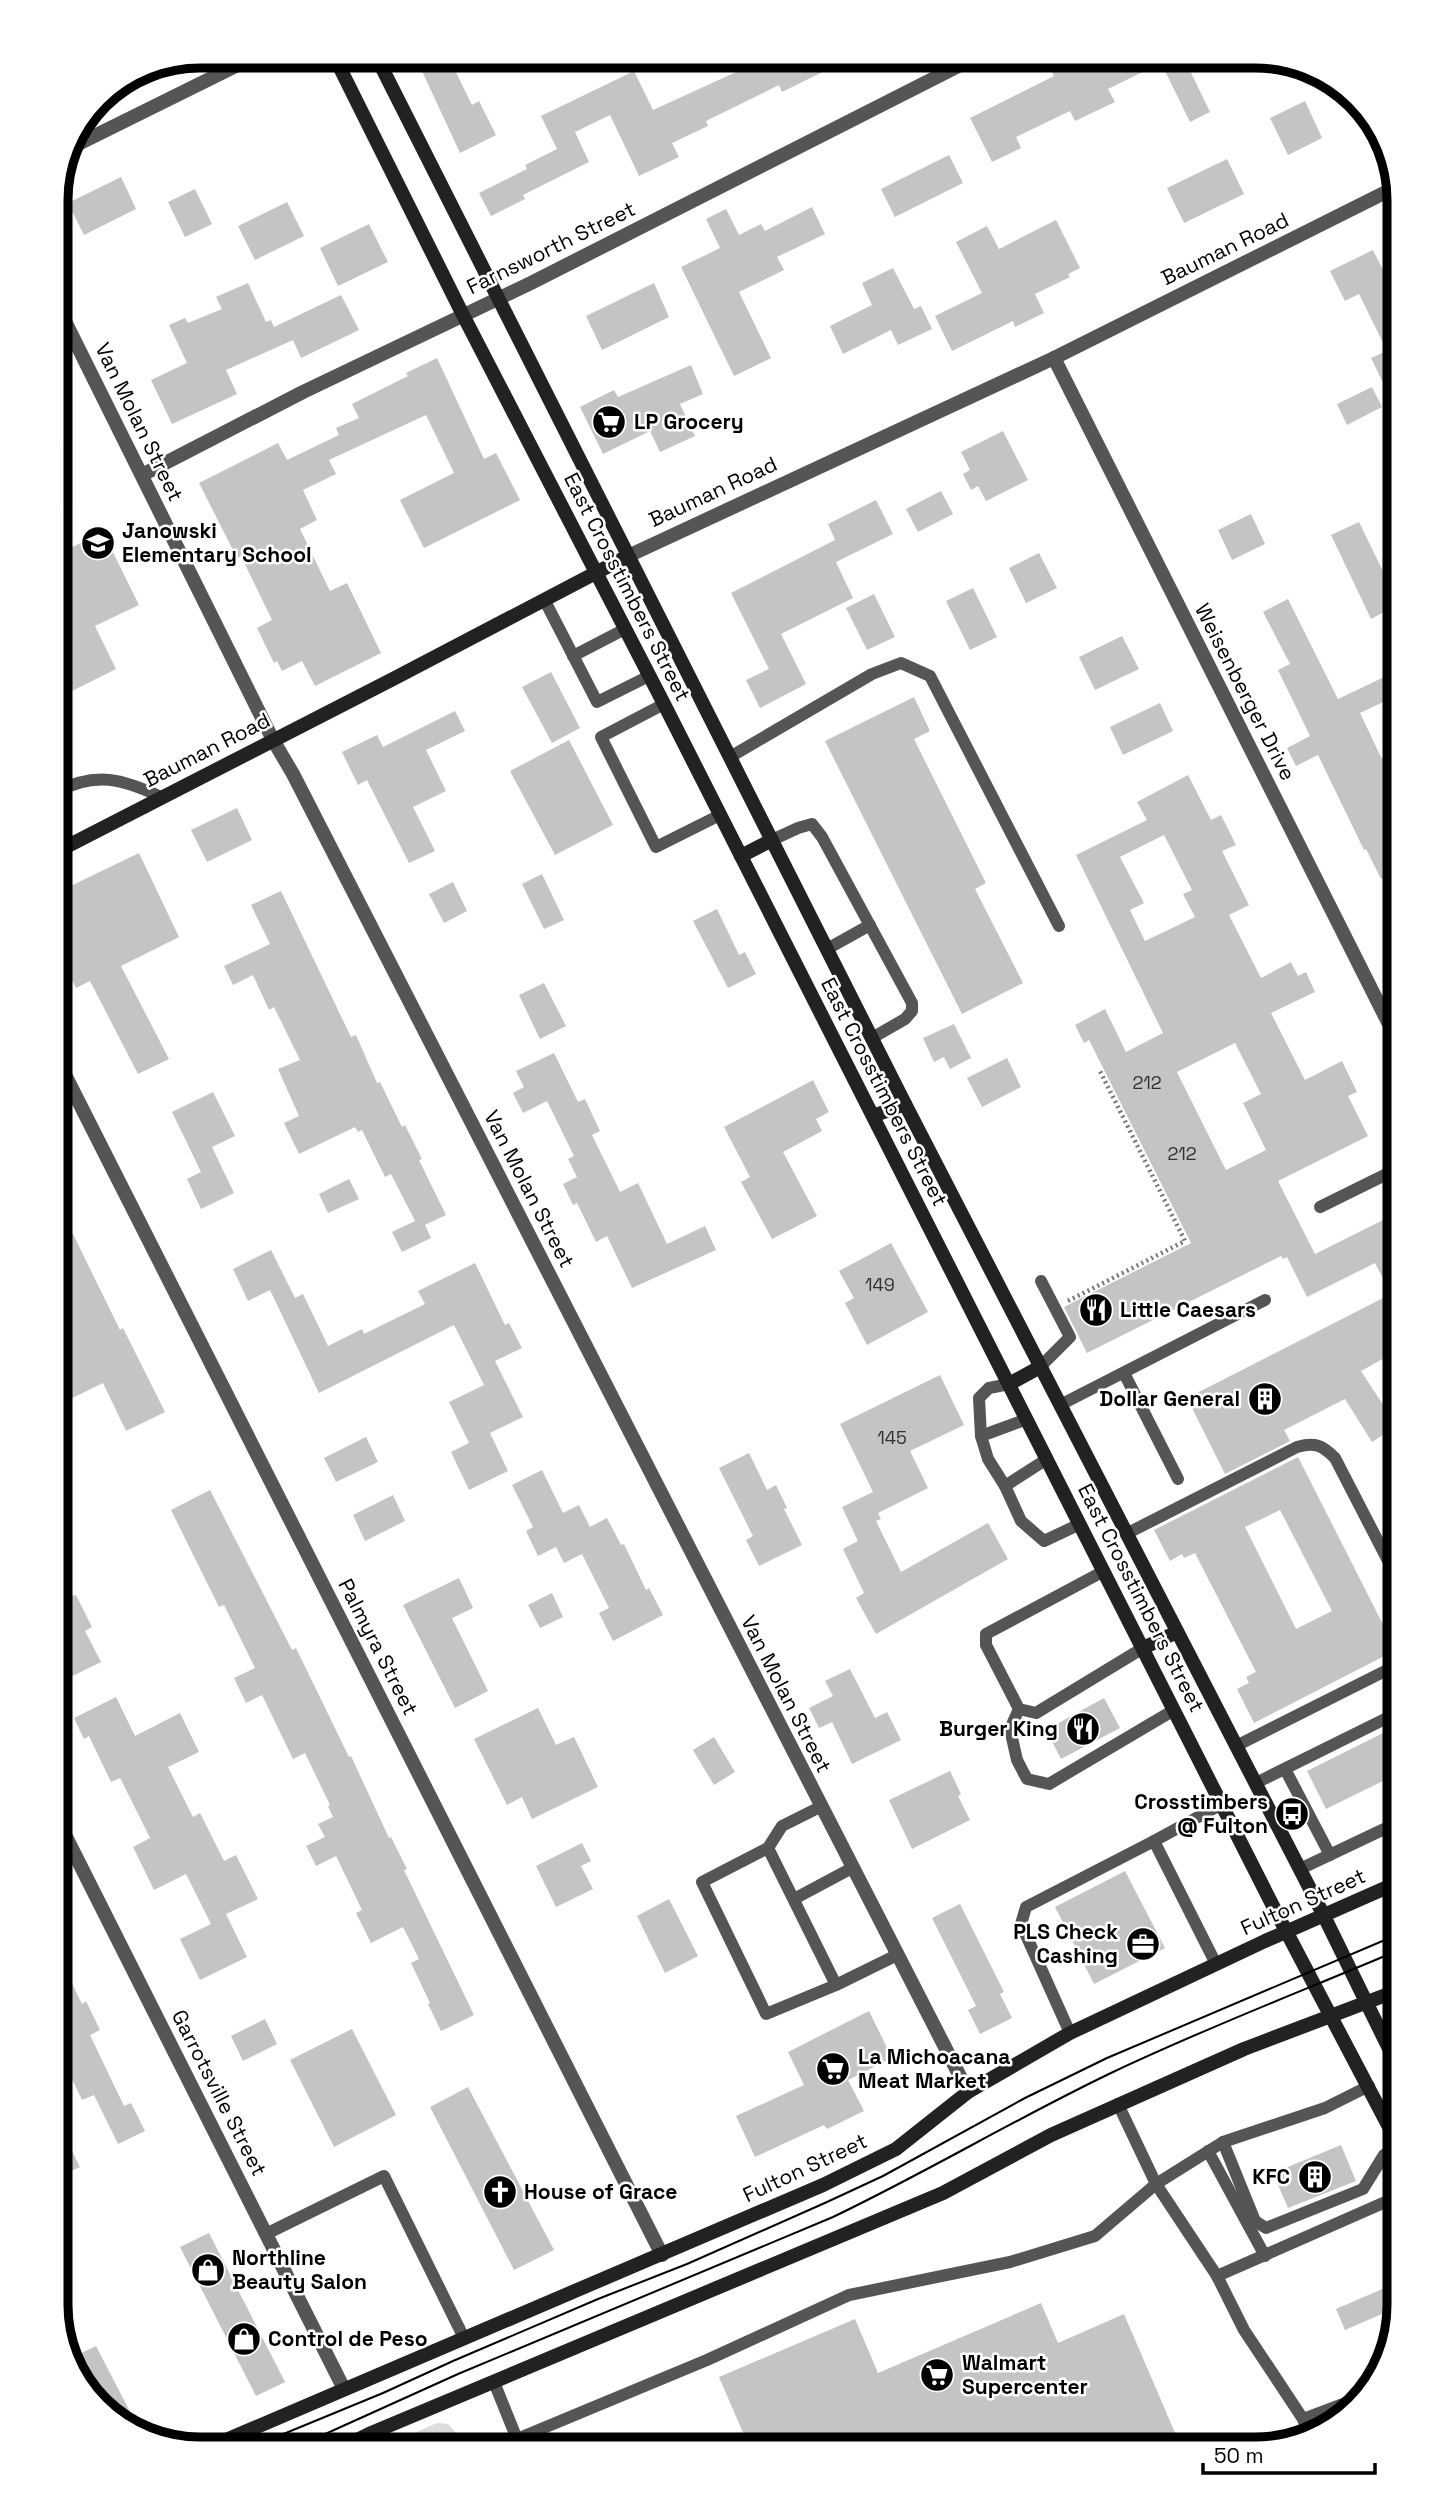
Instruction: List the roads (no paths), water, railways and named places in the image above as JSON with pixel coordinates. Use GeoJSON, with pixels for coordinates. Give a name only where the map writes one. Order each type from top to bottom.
{"type":"FeatureCollection","features":[{"type":"Feature","properties":{"kind":"main road","name":"East Crosstimbers Street"},"geometry":{"type":"LineString","coordinates":[[340,69],[463,315],[1387,2123]]}},
{"type":"Feature","properties":{"kind":"main road","name":"East Crosstimbers Street"},"geometry":{"type":"LineString","coordinates":[[383,69],[905,1104],[1256,1783],[1387,2044]]}},
{"type":"Feature","properties":{"kind":"main road","name":"Bauman Road"},"geometry":{"type":"LineString","coordinates":[[69,845],[628,556]]}},
{"type":"Feature","properties":{"kind":"main road"},"geometry":{"type":"LineString","coordinates":[[741,856],[772,840]]}},
{"type":"Feature","properties":{"kind":"main road"},"geometry":{"type":"LineString","coordinates":[[873,1116],[905,1104]]}},
{"type":"Feature","properties":{"kind":"main road"},"geometry":{"type":"LineString","coordinates":[[1009,1384],[1040,1367]]}},
{"type":"Feature","properties":{"kind":"main road"},"geometry":{"type":"LineString","coordinates":[[1143,1648],[1177,1632]]}},
{"type":"Feature","properties":{"kind":"main road","name":"Fulton Street"},"geometry":{"type":"LineString","coordinates":[[235,2436],[823,2185],[896,2149],[968,2092],[1070,2033],[1287,1931],[1387,1887]]}},
{"type":"Feature","properties":{"kind":"main road"},"geometry":{"type":"LineString","coordinates":[[365,2436],[943,2193],[1051,2135],[1244,2049],[1387,1995]]}},
{"type":"Feature","properties":{"kind":"street"},"geometry":{"type":"LineString","coordinates":[[82,142],[230,69]]}},
{"type":"Feature","properties":{"kind":"street","name":"Farnsworth Street"},"geometry":{"type":"LineString","coordinates":[[142,475],[952,69]]}},
{"type":"Feature","properties":{"kind":"street","name":"Bauman Road"},"geometry":{"type":"LineString","coordinates":[[628,556],[1054,358],[1386,192]]}},
{"type":"Feature","properties":{"kind":"street","name":"Van Molan Street"},"geometry":{"type":"LineString","coordinates":[[69,329],[273,740],[968,2092]]}},
{"type":"Feature","properties":{"kind":"street","name":"Weisenberger Drive"},"geometry":{"type":"LineString","coordinates":[[1054,358],[1387,1020]]}},
{"type":"Feature","properties":{"kind":"street","name":"Palmyra Street"},"geometry":{"type":"LineString","coordinates":[[69,1083],[662,2255]]}},
{"type":"Feature","properties":{"kind":"street","name":"Garrotsville Street"},"geometry":{"type":"LineString","coordinates":[[68,1841],[344,2389]]}},
{"type":"Feature","properties":{"kind":"lane"},"geometry":{"type":"LineString","coordinates":[[545,601],[597,702],[649,676]]}},
{"type":"Feature","properties":{"kind":"lane"},"geometry":{"type":"LineString","coordinates":[[573,656],[625,629]]}},
{"type":"Feature","properties":{"kind":"lane"},"geometry":{"type":"LineString","coordinates":[[730,757],[872,674],[901,663],[930,676],[1059,926]]}},
{"type":"Feature","properties":{"kind":"lane"},"geometry":{"type":"LineString","coordinates":[[664,704],[601,737],[656,847],[720,815]]}},
{"type":"Feature","properties":{"kind":"lane"},"geometry":{"type":"LineString","coordinates":[[69,786],[101,779],[129,782],[161,797]]}},
{"type":"Feature","properties":{"kind":"lane"},"geometry":{"type":"LineString","coordinates":[[772,840],[812,824],[822,837],[912,1003],[912,1011],[905,1019],[872,1038]]}},
{"type":"Feature","properties":{"kind":"lane"},"geometry":{"type":"LineString","coordinates":[[827,948],[870,925]]}},
{"type":"Feature","properties":{"kind":"lane"},"geometry":{"type":"LineString","coordinates":[[1320,1207],[1387,1174]]}},
{"type":"Feature","properties":{"kind":"lane"},"geometry":{"type":"LineString","coordinates":[[1040,1367],[1070,1337],[1041,1280]]}},
{"type":"Feature","properties":{"kind":"lane"},"geometry":{"type":"LineString","coordinates":[[1060,1405],[1265,1300]]}},
{"type":"Feature","properties":{"kind":"lane"},"geometry":{"type":"LineString","coordinates":[[1124,1373],[1178,1479]]}},
{"type":"Feature","properties":{"kind":"lane"},"geometry":{"type":"LineString","coordinates":[[1009,1384],[989,1388],[979,1398],[981,1436],[988,1459],[1005,1486],[1021,1521],[1044,1541],[1080,1524]]}},
{"type":"Feature","properties":{"kind":"lane"},"geometry":{"type":"LineString","coordinates":[[981,1436],[1027,1419]]}},
{"type":"Feature","properties":{"kind":"lane"},"geometry":{"type":"LineString","coordinates":[[1126,1534],[1297,1447],[1311,1443],[1324,1446],[1335,1458],[1387,1559]]}},
{"type":"Feature","properties":{"kind":"lane"},"geometry":{"type":"LineString","coordinates":[[1005,1486],[1047,1459]]}},
{"type":"Feature","properties":{"kind":"lane"},"geometry":{"type":"LineString","coordinates":[[1104,1571],[986,1634],[986,1646],[1019,1709],[1036,1713],[1143,1648]]}},
{"type":"Feature","properties":{"kind":"lane"},"geometry":{"type":"LineString","coordinates":[[1237,1746],[1387,1670]]}},
{"type":"Feature","properties":{"kind":"lane"},"geometry":{"type":"LineString","coordinates":[[1019,1709],[1010,1729],[1017,1760],[1027,1779],[1049,1784],[1174,1710]]}},
{"type":"Feature","properties":{"kind":"lane"},"geometry":{"type":"LineString","coordinates":[[1256,1783],[1387,1718]]}},
{"type":"Feature","properties":{"kind":"lane"},"geometry":{"type":"LineString","coordinates":[[1284,1769],[1329,1855]]}},
{"type":"Feature","properties":{"kind":"lane"},"geometry":{"type":"LineString","coordinates":[[1070,2033],[1021,1924],[1026,1907],[1222,1804]]}},
{"type":"Feature","properties":{"kind":"lane"},"geometry":{"type":"LineString","coordinates":[[820,1807],[782,1826],[768,1847],[702,1882],[766,2014],[897,1955]]}},
{"type":"Feature","properties":{"kind":"lane"},"geometry":{"type":"LineString","coordinates":[[1300,1869],[1387,1828]]}},
{"type":"Feature","properties":{"kind":"lane"},"geometry":{"type":"LineString","coordinates":[[1154,1841],[1216,1964]]}},
{"type":"Feature","properties":{"kind":"lane"},"geometry":{"type":"LineString","coordinates":[[768,1847],[836,1984]]}},
{"type":"Feature","properties":{"kind":"lane"},"geometry":{"type":"LineString","coordinates":[[794,1899],[852,1868]]}},
{"type":"Feature","properties":{"kind":"lane"},"geometry":{"type":"LineString","coordinates":[[536,2436],[849,2295],[1010,2262],[1095,2236],[1156,2184],[1223,2142],[1325,2108],[1369,2087]]}},
{"type":"Feature","properties":{"kind":"lane"},"geometry":{"type":"LineString","coordinates":[[1118,2104],[1156,2184],[1217,2276],[1244,2330],[1306,2426]]}},
{"type":"Feature","properties":{"kind":"lane"},"geometry":{"type":"LineString","coordinates":[[1223,2142],[1255,2221],[1266,2228],[1363,2189],[1387,2153]]}},
{"type":"Feature","properties":{"kind":"lane"},"geometry":{"type":"LineString","coordinates":[[1208,2151],[1265,2256]]}},
{"type":"Feature","properties":{"kind":"lane"},"geometry":{"type":"LineString","coordinates":[[267,2234],[384,2176],[464,2338]]}},
{"type":"Feature","properties":{"kind":"lane"},"geometry":{"type":"LineString","coordinates":[[1217,2276],[1387,2201]]}},
{"type":"Feature","properties":{"kind":"lane"},"geometry":{"type":"LineString","coordinates":[[494,2382],[516,2436]]}},
{"type":"Feature","properties":{"kind":"lane"},"geometry":{"type":"LineString","coordinates":[[1303,2419],[1341,2404]]}},
{"type":"Feature","properties":{"kind":"tram line"},"geometry":{"type":"LineString","coordinates":[[278,2436],[827,2202],[883,2176],[1025,2098],[1107,2058],[1387,1939]]}},
{"type":"Feature","properties":{"kind":"tram line"},"geometry":{"type":"LineString","coordinates":[[321,2436],[458,2374],[833,2217],[1146,2056],[1387,1955]]}},
{"type":"Feature","properties":{"kind":"place","name":"LP Grocery"},"geometry":{"type":"Point","coordinates":[609,422]}},
{"type":"Feature","properties":{"kind":"place","name":"Janowski Elementary School"},"geometry":{"type":"Point","coordinates":[98,543]}},
{"type":"Feature","properties":{"kind":"place","name":"Little Caesars"},"geometry":{"type":"Point","coordinates":[1096,1310]}},
{"type":"Feature","properties":{"kind":"place","name":"Dollar General"},"geometry":{"type":"Point","coordinates":[1265,1399]}},
{"type":"Feature","properties":{"kind":"place","name":"Burger King"},"geometry":{"type":"Point","coordinates":[1083,1729]}},
{"type":"Feature","properties":{"kind":"place","name":"Crosstimbers @ Fulton"},"geometry":{"type":"Point","coordinates":[1292,1814]}},
{"type":"Feature","properties":{"kind":"place","name":"PLS Check Cashing"},"geometry":{"type":"Point","coordinates":[1143,1944]}},
{"type":"Feature","properties":{"kind":"place","name":"La Michoacana Meat Market"},"geometry":{"type":"Point","coordinates":[833,2069]}},
{"type":"Feature","properties":{"kind":"place","name":"KFC"},"geometry":{"type":"Point","coordinates":[1315,2177]}},
{"type":"Feature","properties":{"kind":"place","name":"House of Grace"},"geometry":{"type":"Point","coordinates":[500,2192]}},
{"type":"Feature","properties":{"kind":"place","name":"Northline Beauty Salon"},"geometry":{"type":"Point","coordinates":[208,2270]}},
{"type":"Feature","properties":{"kind":"place","name":"Control de Peso"},"geometry":{"type":"Point","coordinates":[244,2339]}},
{"type":"Feature","properties":{"kind":"place","name":"Walmart Supercenter"},"geometry":{"type":"Point","coordinates":[937,2375]}}]}
